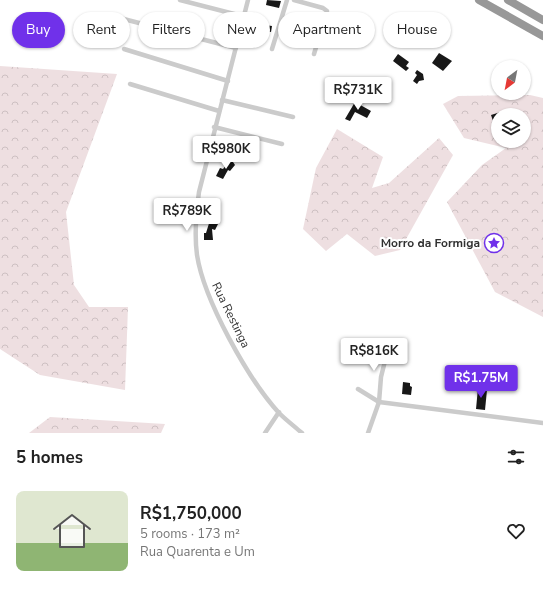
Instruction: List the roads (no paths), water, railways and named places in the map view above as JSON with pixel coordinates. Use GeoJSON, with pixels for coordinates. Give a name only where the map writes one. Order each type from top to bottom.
{"type":"FeatureCollection","features":[{"type":"Feature","properties":{"kind":"highway"},"geometry":{"type":"LineString","coordinates":[[479,0],[543,36]]}},
{"type":"Feature","properties":{"kind":"highway"},"geometry":{"type":"LineString","coordinates":[[508,0],[543,20]]}},
{"type":"Feature","properties":{"kind":"street"},"geometry":{"type":"LineString","coordinates":[[180,0],[226,12]]}},
{"type":"Feature","properties":{"kind":"street","name":"Rua Restinga"},"geometry":{"type":"LineString","coordinates":[[243,12],[247,0]]}},
{"type":"Feature","properties":{"kind":"street"},"geometry":{"type":"LineString","coordinates":[[272,49],[287,0]]}},
{"type":"Feature","properties":{"kind":"street"},"geometry":{"type":"LineString","coordinates":[[294,0],[323,8],[327,12],[314,54]]}},
{"type":"Feature","properties":{"kind":"street"},"geometry":{"type":"LineString","coordinates":[[130,21],[213,42]]}},
{"type":"Feature","properties":{"kind":"street","name":"Rua Restinga"},"geometry":{"type":"LineString","coordinates":[[236,48],[228,81],[218,111],[199,192],[195,218],[198,257],[206,290],[230,338],[262,392],[278,412],[302,433]]}},
{"type":"Feature","properties":{"kind":"street"},"geometry":{"type":"LineString","coordinates":[[124,50],[228,81]]}},
{"type":"Feature","properties":{"kind":"street"},"geometry":{"type":"LineString","coordinates":[[130,84],[218,111]]}},
{"type":"Feature","properties":{"kind":"street"},"geometry":{"type":"LineString","coordinates":[[222,100],[293,117]]}},
{"type":"Feature","properties":{"kind":"street"},"geometry":{"type":"LineString","coordinates":[[214,127],[282,144]]}},
{"type":"Feature","properties":{"kind":"street"},"geometry":{"type":"LineString","coordinates":[[368,433],[379,402],[380,384],[387,353],[386,341]]}},
{"type":"Feature","properties":{"kind":"street"},"geometry":{"type":"LineString","coordinates":[[358,389],[379,402],[543,423]]}},
{"type":"Feature","properties":{"kind":"street"},"geometry":{"type":"LineString","coordinates":[[265,433],[278,412]]}},
{"type":"Feature","properties":{"kind":"place","name":"Morro da Formiga"},"geometry":{"type":"Point","coordinates":[494,243]}}]}
